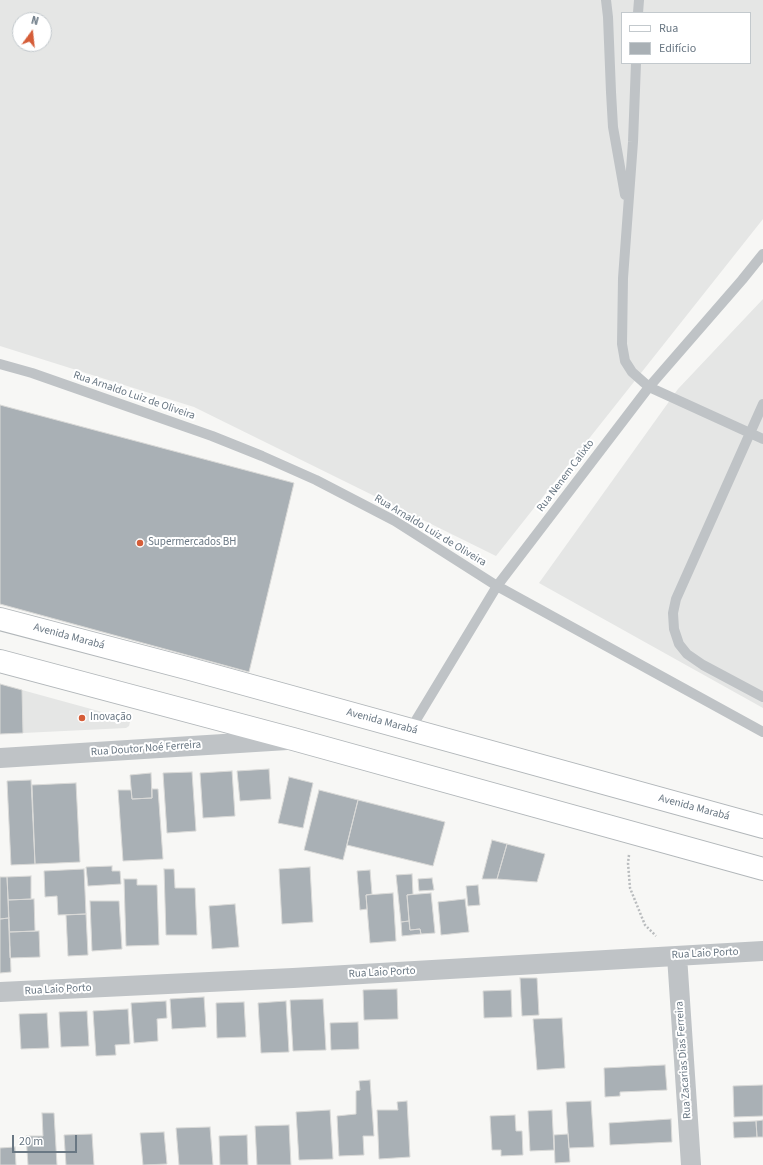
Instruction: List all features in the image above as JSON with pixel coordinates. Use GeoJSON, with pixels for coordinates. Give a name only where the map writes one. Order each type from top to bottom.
{"type":"FeatureCollection","features":[{"type":"Feature","properties":{"kind":"main road","name":"Avenida Marabá"},"geometry":{"type":"LineString","coordinates":[[0,619],[190,669],[763,827]]}},
{"type":"Feature","properties":{"kind":"main road"},"geometry":{"type":"LineString","coordinates":[[0,661],[293,739],[763,868]]}},
{"type":"Feature","properties":{"kind":"street","name":"Rua Doutor Noé Ferreira"},"geometry":{"type":"LineString","coordinates":[[0,758],[293,739]]}},
{"type":"Feature","properties":{"kind":"street","name":"Rua Laio Porto"},"geometry":{"type":"LineString","coordinates":[[0,992],[293,978],[763,951]]}},
{"type":"Feature","properties":{"kind":"street","name":"Rua Zacarias Dias Ferreira"},"geometry":{"type":"LineString","coordinates":[[677,956],[691,1165]]}},
{"type":"Feature","properties":{"kind":"lane"},"geometry":{"type":"LineString","coordinates":[[606,0],[613,127],[628,208]]}},
{"type":"Feature","properties":{"kind":"lane"},"geometry":{"type":"LineString","coordinates":[[638,0],[638,12]]}},
{"type":"Feature","properties":{"kind":"lane"},"geometry":{"type":"LineString","coordinates":[[636,64],[633,142],[623,278],[622,344],[625,361],[632,372],[648,387],[763,438]]}},
{"type":"Feature","properties":{"kind":"lane","name":"Rua Nenem Calixto"},"geometry":{"type":"LineString","coordinates":[[410,730],[497,586],[648,387],[763,254]]}},
{"type":"Feature","properties":{"kind":"lane","name":"Rua Arnaldo Luiz de Oliveira"},"geometry":{"type":"LineString","coordinates":[[0,364],[32,373],[212,436],[316,480],[395,521],[497,586],[763,732]]}},
{"type":"Feature","properties":{"kind":"lane"},"geometry":{"type":"LineString","coordinates":[[763,404],[676,599],[673,613],[674,629],[679,644],[687,654],[703,666],[763,697]]}},
{"type":"Feature","properties":{"kind":"path"},"geometry":{"type":"LineString","coordinates":[[632,832],[628,863],[630,888],[645,925],[677,956]]}},
{"type":"Feature","properties":{"kind":"shaded area"},"geometry":{"type":"Polygon","coordinates":[[[0,0],[763,0],[763,219],[496,556],[194,407],[0,346],[0,0]]]}},
{"type":"Feature","properties":{"kind":"shaded area"},"geometry":{"type":"Polygon","coordinates":[[[763,299],[763,708],[539,583],[678,389],[763,299]]]}},
{"type":"Feature","properties":{"kind":"shaded area"},"geometry":{"type":"Polygon","coordinates":[[[22,690],[124,718],[130,722],[129,726],[126,728],[23,733],[22,690]]]}},
{"type":"Feature","properties":{"kind":"building","name":"Supermercados BH"},"geometry":{"type":"Polygon","coordinates":[[[0,405],[294,483],[249,672],[0,604],[0,405]]]}},
{"type":"Feature","properties":{"kind":"building"},"geometry":{"type":"Polygon","coordinates":[[[0,684],[22,690],[23,733],[0,734],[0,684]]]}},
{"type":"Feature","properties":{"kind":"building"},"geometry":{"type":"Polygon","coordinates":[[[269,769],[271,799],[240,801],[237,771],[269,769]]]}},
{"type":"Feature","properties":{"kind":"building"},"geometry":{"type":"Polygon","coordinates":[[[232,771],[235,816],[203,818],[200,773],[232,771]]]}},
{"type":"Feature","properties":{"kind":"building"},"geometry":{"type":"Polygon","coordinates":[[[192,772],[196,831],[167,833],[163,773],[192,772]]]}},
{"type":"Feature","properties":{"kind":"building"},"geometry":{"type":"Polygon","coordinates":[[[151,773],[152,798],[132,799],[130,775],[151,773]]]}},
{"type":"Feature","properties":{"kind":"building"},"geometry":{"type":"Polygon","coordinates":[[[289,777],[313,783],[303,828],[278,823],[289,777]]]}},
{"type":"Feature","properties":{"kind":"building"},"geometry":{"type":"Polygon","coordinates":[[[31,780],[35,864],[11,865],[7,781],[31,780]]]}},
{"type":"Feature","properties":{"kind":"building"},"geometry":{"type":"Polygon","coordinates":[[[76,783],[80,862],[35,864],[32,785],[76,783]]]}},
{"type":"Feature","properties":{"kind":"building"},"geometry":{"type":"Polygon","coordinates":[[[152,789],[158,789],[163,859],[123,861],[118,790],[131,790],[132,799],[152,798],[152,789]]]}},
{"type":"Feature","properties":{"kind":"building"},"geometry":{"type":"Polygon","coordinates":[[[319,790],[358,800],[343,860],[304,850],[319,790]]]}},
{"type":"Feature","properties":{"kind":"building"},"geometry":{"type":"Polygon","coordinates":[[[358,800],[445,822],[433,866],[347,845],[358,800]]]}},
{"type":"Feature","properties":{"kind":"building"},"geometry":{"type":"Polygon","coordinates":[[[492,840],[507,844],[497,879],[482,879],[492,840]]]}},
{"type":"Feature","properties":{"kind":"building"},"geometry":{"type":"Polygon","coordinates":[[[507,844],[545,854],[537,882],[497,879],[507,844]]]}},
{"type":"Feature","properties":{"kind":"building"},"geometry":{"type":"Polygon","coordinates":[[[112,866],[112,871],[120,871],[121,884],[88,886],[86,867],[112,866]]]}},
{"type":"Feature","properties":{"kind":"building"},"geometry":{"type":"Polygon","coordinates":[[[310,867],[313,922],[282,924],[279,869],[310,867]]]}},
{"type":"Feature","properties":{"kind":"building"},"geometry":{"type":"Polygon","coordinates":[[[84,869],[86,914],[58,915],[57,896],[45,897],[44,871],[84,869]]]}},
{"type":"Feature","properties":{"kind":"building"},"geometry":{"type":"Polygon","coordinates":[[[164,869],[174,869],[175,888],[195,888],[197,935],[166,935],[164,869]]]}},
{"type":"Feature","properties":{"kind":"building"},"geometry":{"type":"Polygon","coordinates":[[[370,870],[372,894],[366,895],[367,909],[360,910],[357,871],[370,870]]]}},
{"type":"Feature","properties":{"kind":"building"},"geometry":{"type":"Polygon","coordinates":[[[412,874],[413,894],[407,895],[409,921],[401,922],[396,875],[412,874]]]}},
{"type":"Feature","properties":{"kind":"building"},"geometry":{"type":"Polygon","coordinates":[[[31,876],[31,899],[8,900],[7,877],[31,876]]]}},
{"type":"Feature","properties":{"kind":"building"},"geometry":{"type":"Polygon","coordinates":[[[0,877],[7,877],[9,918],[0,919],[0,877]]]}},
{"type":"Feature","properties":{"kind":"building"},"geometry":{"type":"Polygon","coordinates":[[[432,878],[434,890],[419,891],[418,879],[432,878]]]}},
{"type":"Feature","properties":{"kind":"building"},"geometry":{"type":"Polygon","coordinates":[[[124,879],[137,879],[137,885],[157,885],[159,945],[126,946],[124,879]]]}},
{"type":"Feature","properties":{"kind":"building"},"geometry":{"type":"Polygon","coordinates":[[[478,885],[480,905],[468,906],[466,886],[478,885]]]}},
{"type":"Feature","properties":{"kind":"building"},"geometry":{"type":"Polygon","coordinates":[[[393,893],[396,941],[370,943],[366,895],[393,893]]]}},
{"type":"Feature","properties":{"kind":"building"},"geometry":{"type":"Polygon","coordinates":[[[431,893],[435,933],[421,934],[420,929],[410,930],[407,895],[431,893]]]}},
{"type":"Feature","properties":{"kind":"building"},"geometry":{"type":"Polygon","coordinates":[[[34,899],[35,931],[9,932],[8,900],[34,899]]]}},
{"type":"Feature","properties":{"kind":"building"},"geometry":{"type":"Polygon","coordinates":[[[465,899],[469,932],[441,935],[438,902],[465,899]]]}},
{"type":"Feature","properties":{"kind":"building"},"geometry":{"type":"Polygon","coordinates":[[[90,901],[119,901],[122,949],[92,951],[90,901]]]}},
{"type":"Feature","properties":{"kind":"building"},"geometry":{"type":"Polygon","coordinates":[[[235,904],[239,947],[212,949],[209,906],[235,904]]]}},
{"type":"Feature","properties":{"kind":"building"},"geometry":{"type":"Polygon","coordinates":[[[86,914],[88,955],[68,956],[66,915],[86,914]]]}},
{"type":"Feature","properties":{"kind":"building"},"geometry":{"type":"Polygon","coordinates":[[[9,918],[11,972],[0,973],[0,919],[9,918]]]}},
{"type":"Feature","properties":{"kind":"building"},"geometry":{"type":"Polygon","coordinates":[[[409,921],[410,930],[420,929],[421,934],[402,936],[401,922],[409,921]]]}},
{"type":"Feature","properties":{"kind":"building"},"geometry":{"type":"Polygon","coordinates":[[[39,931],[40,957],[10,958],[9,932],[39,931]]]}},
{"type":"Feature","properties":{"kind":"building"},"geometry":{"type":"Polygon","coordinates":[[[520,978],[537,978],[539,1015],[522,1016],[520,978]]]}},
{"type":"Feature","properties":{"kind":"building"},"geometry":{"type":"Polygon","coordinates":[[[397,989],[398,1019],[364,1020],[363,990],[397,989]]]}},
{"type":"Feature","properties":{"kind":"building"},"geometry":{"type":"Polygon","coordinates":[[[511,990],[512,1017],[484,1018],[483,991],[511,990]]]}},
{"type":"Feature","properties":{"kind":"building"},"geometry":{"type":"Polygon","coordinates":[[[204,997],[206,1027],[172,1029],[170,999],[204,997]]]}},
{"type":"Feature","properties":{"kind":"building"},"geometry":{"type":"Polygon","coordinates":[[[323,999],[326,1050],[293,1051],[290,1000],[323,999]]]}},
{"type":"Feature","properties":{"kind":"building"},"geometry":{"type":"Polygon","coordinates":[[[166,1001],[167,1018],[157,1019],[158,1041],[134,1043],[131,1003],[166,1001]]]}},
{"type":"Feature","properties":{"kind":"building"},"geometry":{"type":"Polygon","coordinates":[[[286,1001],[289,1052],[261,1053],[258,1003],[286,1001]]]}},
{"type":"Feature","properties":{"kind":"building"},"geometry":{"type":"Polygon","coordinates":[[[244,1002],[246,1037],[217,1038],[216,1003],[244,1002]]]}},
{"type":"Feature","properties":{"kind":"building"},"geometry":{"type":"Polygon","coordinates":[[[128,1009],[130,1044],[115,1045],[116,1055],[96,1056],[93,1011],[128,1009]]]}},
{"type":"Feature","properties":{"kind":"building"},"geometry":{"type":"Polygon","coordinates":[[[87,1011],[89,1046],[61,1047],[59,1012],[87,1011]]]}},
{"type":"Feature","properties":{"kind":"building"},"geometry":{"type":"Polygon","coordinates":[[[47,1013],[49,1048],[21,1049],[19,1014],[47,1013]]]}},
{"type":"Feature","properties":{"kind":"building"},"geometry":{"type":"Polygon","coordinates":[[[562,1018],[565,1068],[537,1070],[533,1019],[562,1018]]]}},
{"type":"Feature","properties":{"kind":"building"},"geometry":{"type":"Polygon","coordinates":[[[358,1022],[359,1049],[331,1050],[330,1023],[358,1022]]]}},
{"type":"Feature","properties":{"kind":"building"},"geometry":{"type":"Polygon","coordinates":[[[665,1065],[667,1090],[620,1092],[620,1096],[605,1097],[604,1068],[665,1065]]]}},
{"type":"Feature","properties":{"kind":"building"},"geometry":{"type":"Polygon","coordinates":[[[370,1080],[374,1136],[363,1136],[364,1155],[339,1156],[337,1116],[356,1114],[356,1091],[360,1090],[359,1081],[370,1080]]]}},
{"type":"Feature","properties":{"kind":"building"},"geometry":{"type":"Polygon","coordinates":[[[763,1085],[763,1116],[734,1117],[733,1086],[763,1085]]]}},
{"type":"Feature","properties":{"kind":"building"},"geometry":{"type":"Polygon","coordinates":[[[407,1101],[410,1157],[379,1159],[377,1110],[398,1110],[397,1102],[407,1101]]]}},
{"type":"Feature","properties":{"kind":"building"},"geometry":{"type":"Polygon","coordinates":[[[591,1101],[594,1147],[569,1148],[566,1102],[591,1101]]]}},
{"type":"Feature","properties":{"kind":"building"},"geometry":{"type":"Polygon","coordinates":[[[330,1110],[333,1159],[299,1160],[296,1112],[330,1110]]]}},
{"type":"Feature","properties":{"kind":"building"},"geometry":{"type":"Polygon","coordinates":[[[552,1110],[554,1150],[530,1151],[528,1111],[552,1110]]]}},
{"type":"Feature","properties":{"kind":"building"},"geometry":{"type":"Polygon","coordinates":[[[42,1113],[54,1113],[57,1165],[28,1165],[26,1136],[43,1136],[42,1113]]]}},
{"type":"Feature","properties":{"kind":"building"},"geometry":{"type":"Polygon","coordinates":[[[515,1115],[516,1131],[522,1131],[523,1155],[501,1156],[501,1150],[492,1150],[490,1116],[515,1115]]]}},
{"type":"Feature","properties":{"kind":"building"},"geometry":{"type":"Polygon","coordinates":[[[671,1119],[672,1142],[610,1145],[609,1123],[671,1119]]]}},
{"type":"Feature","properties":{"kind":"building"},"geometry":{"type":"Polygon","coordinates":[[[763,1120],[763,1137],[757,1137],[756,1121],[763,1120]]]}},
{"type":"Feature","properties":{"kind":"building"},"geometry":{"type":"Polygon","coordinates":[[[756,1121],[757,1137],[734,1138],[733,1122],[756,1121]]]}},
{"type":"Feature","properties":{"kind":"building"},"geometry":{"type":"Polygon","coordinates":[[[289,1125],[291,1165],[257,1165],[255,1126],[289,1125]]]}},
{"type":"Feature","properties":{"kind":"building"},"geometry":{"type":"Polygon","coordinates":[[[210,1127],[213,1165],[179,1165],[176,1128],[210,1127]]]}},
{"type":"Feature","properties":{"kind":"building"},"geometry":{"type":"Polygon","coordinates":[[[164,1132],[167,1164],[143,1165],[140,1133],[164,1132]]]}},
{"type":"Feature","properties":{"kind":"building"},"geometry":{"type":"Polygon","coordinates":[[[92,1134],[94,1165],[66,1165],[64,1135],[92,1134]]]}},
{"type":"Feature","properties":{"kind":"building"},"geometry":{"type":"Polygon","coordinates":[[[568,1134],[570,1162],[555,1163],[554,1135],[568,1134]]]}},
{"type":"Feature","properties":{"kind":"building"},"geometry":{"type":"Polygon","coordinates":[[[247,1135],[248,1165],[220,1165],[219,1136],[247,1135]]]}},
{"type":"Feature","properties":{"kind":"building"},"geometry":{"type":"Polygon","coordinates":[[[15,1147],[16,1165],[0,1165],[0,1148],[15,1147]]]}},
{"type":"Feature","properties":{"kind":"place","name":"Supermercados BH"},"geometry":{"type":"Point","coordinates":[140,543]}},
{"type":"Feature","properties":{"kind":"place","name":"Inovação"},"geometry":{"type":"Point","coordinates":[82,718]}}]}
